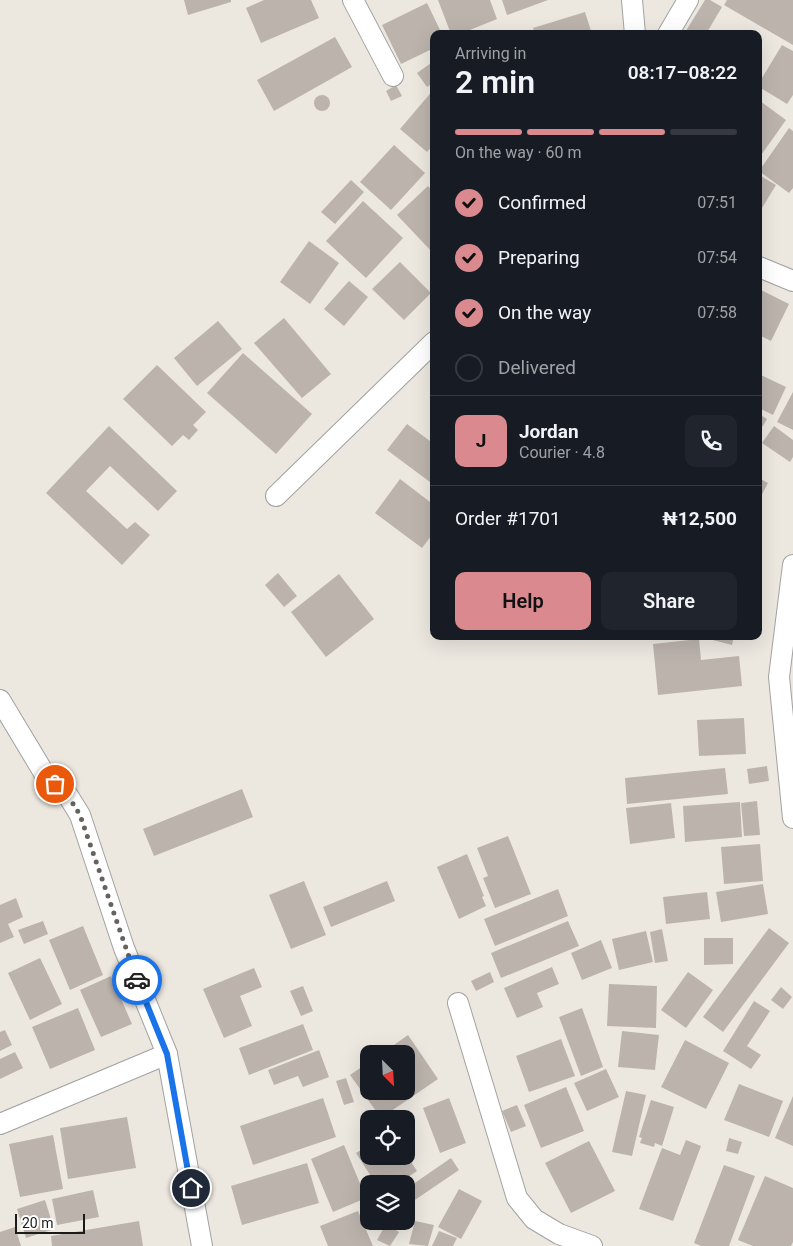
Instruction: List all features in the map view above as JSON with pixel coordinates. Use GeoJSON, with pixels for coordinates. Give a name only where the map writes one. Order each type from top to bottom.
{"type":"FeatureCollection","features":[{"type":"Feature","properties":{"kind":"street"},"geometry":{"type":"LineString","coordinates":[[353,0],[393,76]]}},
{"type":"Feature","properties":{"kind":"street"},"geometry":{"type":"LineString","coordinates":[[632,0],[635,30]]}},
{"type":"Feature","properties":{"kind":"street"},"geometry":{"type":"LineString","coordinates":[[670,30],[688,0]]}},
{"type":"Feature","properties":{"kind":"street"},"geometry":{"type":"LineString","coordinates":[[762,267],[793,281]]}},
{"type":"Feature","properties":{"kind":"street"},"geometry":{"type":"LineString","coordinates":[[276,496],[430,346]]}},
{"type":"Feature","properties":{"kind":"street"},"geometry":{"type":"LineString","coordinates":[[793,566],[779,677],[793,818]]}},
{"type":"Feature","properties":{"kind":"street"},"geometry":{"type":"LineString","coordinates":[[0,700],[44,773],[67,794],[80,815],[124,948],[167,1054],[202,1246]]}},
{"type":"Feature","properties":{"kind":"street"},"geometry":{"type":"LineString","coordinates":[[458,1003],[517,1198],[534,1220],[559,1234],[592,1246]]}},
{"type":"Feature","properties":{"kind":"street"},"geometry":{"type":"LineString","coordinates":[[0,1124],[167,1054]]}},
{"type":"Feature","properties":{"kind":"building"},"geometry":{"type":"Polygon","coordinates":[[[184,0],[231,0],[231,2],[188,15],[184,0]]]}},
{"type":"Feature","properties":{"kind":"building"},"geometry":{"type":"Polygon","coordinates":[[[264,0],[311,0],[319,18],[261,43],[246,8],[264,0]]]}},
{"type":"Feature","properties":{"kind":"building"},"geometry":{"type":"Polygon","coordinates":[[[438,0],[490,0],[497,19],[470,30],[449,30],[438,0]]]}},
{"type":"Feature","properties":{"kind":"building"},"geometry":{"type":"Polygon","coordinates":[[[502,0],[548,0],[507,15],[502,0]]]}},
{"type":"Feature","properties":{"kind":"building"},"geometry":{"type":"Polygon","coordinates":[[[705,0],[710,0],[722,7],[708,30],[686,30],[705,0]]]}},
{"type":"Feature","properties":{"kind":"building"},"geometry":{"type":"Polygon","coordinates":[[[727,0],[793,0],[793,45],[724,5],[727,0]]]}},
{"type":"Feature","properties":{"kind":"building"},"geometry":{"type":"Polygon","coordinates":[[[427,3],[440,30],[430,30],[430,50],[401,64],[382,25],[427,3]]]}},
{"type":"Feature","properties":{"kind":"building"},"geometry":{"type":"Polygon","coordinates":[[[585,12],[591,30],[534,30],[533,28],[585,12]]]}},
{"type":"Feature","properties":{"kind":"building"},"geometry":{"type":"Polygon","coordinates":[[[335,37],[352,67],[274,111],[257,80],[335,37]]]}},
{"type":"Feature","properties":{"kind":"building"},"geometry":{"type":"Polygon","coordinates":[[[782,45],[793,51],[793,95],[787,104],[762,89],[762,78],[782,45]]]}},
{"type":"Feature","properties":{"kind":"building"},"geometry":{"type":"Polygon","coordinates":[[[430,64],[430,85],[427,87],[417,73],[430,64]]]}},
{"type":"Feature","properties":{"kind":"building"},"geometry":{"type":"Polygon","coordinates":[[[396,85],[402,96],[391,101],[386,91],[396,85]]]}},
{"type":"Feature","properties":{"kind":"building"},"geometry":{"type":"Polygon","coordinates":[[[430,94],[430,149],[427,152],[400,129],[430,94]]]}},
{"type":"Feature","properties":{"kind":"building"},"geometry":{"type":"Polygon","coordinates":[[[319,95],[325,95],[330,100],[328,109],[319,111],[314,106],[314,100],[319,95]]]}},
{"type":"Feature","properties":{"kind":"building"},"geometry":{"type":"Polygon","coordinates":[[[762,102],[786,120],[762,154],[762,102]]]}},
{"type":"Feature","properties":{"kind":"building"},"geometry":{"type":"Polygon","coordinates":[[[789,128],[793,131],[793,188],[789,193],[762,173],[762,167],[789,128]]]}},
{"type":"Feature","properties":{"kind":"building"},"geometry":{"type":"Polygon","coordinates":[[[394,145],[425,173],[391,210],[360,182],[394,145]]]}},
{"type":"Feature","properties":{"kind":"building"},"geometry":{"type":"Polygon","coordinates":[[[762,177],[776,185],[762,208],[762,177]]]}},
{"type":"Feature","properties":{"kind":"building"},"geometry":{"type":"Polygon","coordinates":[[[351,180],[364,192],[335,224],[321,212],[351,180]]]}},
{"type":"Feature","properties":{"kind":"building"},"geometry":{"type":"Polygon","coordinates":[[[428,186],[430,188],[430,250],[397,215],[428,186]]]}},
{"type":"Feature","properties":{"kind":"building"},"geometry":{"type":"Polygon","coordinates":[[[363,201],[403,238],[366,278],[326,241],[363,201]]]}},
{"type":"Feature","properties":{"kind":"building"},"geometry":{"type":"Polygon","coordinates":[[[309,241],[339,263],[310,304],[280,282],[309,241]]]}},
{"type":"Feature","properties":{"kind":"building"},"geometry":{"type":"Polygon","coordinates":[[[400,262],[430,294],[404,320],[372,289],[400,262]]]}},
{"type":"Feature","properties":{"kind":"building"},"geometry":{"type":"Polygon","coordinates":[[[349,281],[368,297],[344,326],[324,309],[349,281]]]}},
{"type":"Feature","properties":{"kind":"building"},"geometry":{"type":"Polygon","coordinates":[[[762,290],[789,304],[771,341],[762,336],[762,290]]]}},
{"type":"Feature","properties":{"kind":"building"},"geometry":{"type":"Polygon","coordinates":[[[284,318],[331,374],[302,398],[254,343],[284,318]]]}},
{"type":"Feature","properties":{"kind":"building"},"geometry":{"type":"Polygon","coordinates":[[[218,321],[242,349],[197,386],[174,358],[218,321]]]}},
{"type":"Feature","properties":{"kind":"building"},"geometry":{"type":"Polygon","coordinates":[[[243,353],[312,414],[276,454],[207,393],[243,353]]]}},
{"type":"Feature","properties":{"kind":"building"},"geometry":{"type":"Polygon","coordinates":[[[157,365],[206,412],[193,425],[198,430],[189,440],[183,435],[172,446],[123,399],[157,365]]]}},
{"type":"Feature","properties":{"kind":"building"},"geometry":{"type":"Polygon","coordinates":[[[762,375],[786,387],[773,415],[762,410],[762,375]]]}},
{"type":"Feature","properties":{"kind":"building"},"geometry":{"type":"Polygon","coordinates":[[[793,392],[793,430],[777,422],[793,392]]]}},
{"type":"Feature","properties":{"kind":"building"},"geometry":{"type":"Polygon","coordinates":[[[762,416],[767,419],[762,427],[762,416]]]}},
{"type":"Feature","properties":{"kind":"building"},"geometry":{"type":"Polygon","coordinates":[[[407,424],[430,441],[430,482],[387,450],[407,424]]]}},
{"type":"Feature","properties":{"kind":"building"},"geometry":{"type":"Polygon","coordinates":[[[109,426],[177,491],[158,511],[110,466],[86,491],[127,529],[135,522],[150,535],[122,565],[46,493],[109,426]]]}},
{"type":"Feature","properties":{"kind":"building"},"geometry":{"type":"Polygon","coordinates":[[[774,426],[793,440],[793,457],[790,462],[762,443],[774,426]]]}},
{"type":"Feature","properties":{"kind":"building"},"geometry":{"type":"Polygon","coordinates":[[[400,479],[430,502],[430,537],[422,548],[375,513],[400,479]]]}},
{"type":"Feature","properties":{"kind":"building"},"geometry":{"type":"Polygon","coordinates":[[[762,480],[768,483],[762,494],[762,480]]]}},
{"type":"Feature","properties":{"kind":"building"},"geometry":{"type":"Polygon","coordinates":[[[278,573],[297,596],[284,607],[265,585],[278,573]]]}},
{"type":"Feature","properties":{"kind":"building"},"geometry":{"type":"Polygon","coordinates":[[[339,574],[374,619],[326,657],[291,612],[339,574]]]}},
{"type":"Feature","properties":{"kind":"building"},"geometry":{"type":"Polygon","coordinates":[[[699,640],[701,660],[739,656],[742,686],[658,695],[653,644],[699,640]]]}},
{"type":"Feature","properties":{"kind":"building"},"geometry":{"type":"Polygon","coordinates":[[[713,640],[733,640],[732,645],[713,640]]]}},
{"type":"Feature","properties":{"kind":"building"},"geometry":{"type":"Polygon","coordinates":[[[744,718],[746,754],[699,756],[697,720],[744,718]]]}},
{"type":"Feature","properties":{"kind":"building"},"geometry":{"type":"Polygon","coordinates":[[[767,766],[769,781],[749,784],[747,769],[767,766]]]}},
{"type":"Feature","properties":{"kind":"building"},"geometry":{"type":"Polygon","coordinates":[[[725,768],[728,794],[627,804],[625,778],[725,768]]]}},
{"type":"Feature","properties":{"kind":"building"},"geometry":{"type":"Polygon","coordinates":[[[242,789],[253,817],[154,856],[143,829],[242,789]]]}},
{"type":"Feature","properties":{"kind":"building"},"geometry":{"type":"Polygon","coordinates":[[[757,801],[760,835],[744,836],[741,803],[757,801]]]}},
{"type":"Feature","properties":{"kind":"building"},"geometry":{"type":"Polygon","coordinates":[[[740,802],[742,837],[685,842],[683,806],[740,802]]]}},
{"type":"Feature","properties":{"kind":"building"},"geometry":{"type":"Polygon","coordinates":[[[671,803],[675,838],[630,844],[626,808],[671,803]]]}},
{"type":"Feature","properties":{"kind":"building"},"geometry":{"type":"Polygon","coordinates":[[[508,836],[531,894],[495,908],[483,878],[488,876],[477,848],[508,836]]]}},
{"type":"Feature","properties":{"kind":"building"},"geometry":{"type":"Polygon","coordinates":[[[760,844],[763,881],[724,884],[721,847],[760,844]]]}},
{"type":"Feature","properties":{"kind":"building"},"geometry":{"type":"Polygon","coordinates":[[[467,854],[484,896],[482,897],[486,906],[459,919],[437,867],[467,854]]]}},
{"type":"Feature","properties":{"kind":"building"},"geometry":{"type":"Polygon","coordinates":[[[304,881],[326,935],[291,949],[269,895],[304,881]]]}},
{"type":"Feature","properties":{"kind":"building"},"geometry":{"type":"Polygon","coordinates":[[[387,881],[395,901],[331,927],[323,907],[387,881]]]}},
{"type":"Feature","properties":{"kind":"building"},"geometry":{"type":"Polygon","coordinates":[[[763,884],[768,914],[721,922],[716,892],[763,884]]]}},
{"type":"Feature","properties":{"kind":"building"},"geometry":{"type":"Polygon","coordinates":[[[558,889],[568,916],[495,946],[484,919],[558,889]]]}},
{"type":"Feature","properties":{"kind":"building"},"geometry":{"type":"Polygon","coordinates":[[[707,892],[710,919],[666,924],[663,897],[707,892]]]}},
{"type":"Feature","properties":{"kind":"building"},"geometry":{"type":"Polygon","coordinates":[[[16,898],[23,917],[8,924],[14,937],[0,943],[0,905],[16,898]]]}},
{"type":"Feature","properties":{"kind":"building"},"geometry":{"type":"Polygon","coordinates":[[[43,921],[48,934],[24,944],[18,930],[43,921]]]}},
{"type":"Feature","properties":{"kind":"building"},"geometry":{"type":"Polygon","coordinates":[[[568,921],[579,946],[501,978],[491,953],[568,921]]]}},
{"type":"Feature","properties":{"kind":"building"},"geometry":{"type":"Polygon","coordinates":[[[83,926],[103,975],[70,990],[49,940],[83,926]]]}},
{"type":"Feature","properties":{"kind":"building"},"geometry":{"type":"Polygon","coordinates":[[[769,928],[789,943],[723,1032],[703,1017],[769,928]]]}},
{"type":"Feature","properties":{"kind":"building"},"geometry":{"type":"Polygon","coordinates":[[[662,929],[668,961],[655,963],[650,932],[662,929]]]}},
{"type":"Feature","properties":{"kind":"building"},"geometry":{"type":"Polygon","coordinates":[[[646,931],[653,962],[619,970],[612,939],[646,931]]]}},
{"type":"Feature","properties":{"kind":"building"},"geometry":{"type":"Polygon","coordinates":[[[704,938],[733,938],[733,964],[704,965],[704,938]]]}},
{"type":"Feature","properties":{"kind":"building"},"geometry":{"type":"Polygon","coordinates":[[[601,940],[612,968],[582,980],[571,953],[601,940]]]}},
{"type":"Feature","properties":{"kind":"building"},"geometry":{"type":"Polygon","coordinates":[[[40,958],[62,1004],[30,1020],[8,973],[40,958]]]}},
{"type":"Feature","properties":{"kind":"building"},"geometry":{"type":"Polygon","coordinates":[[[552,967],[559,984],[537,993],[543,1007],[517,1018],[504,988],[552,967]]]}},
{"type":"Feature","properties":{"kind":"building"},"geometry":{"type":"Polygon","coordinates":[[[254,968],[262,987],[240,996],[252,1026],[224,1038],[203,989],[254,968]]]}},
{"type":"Feature","properties":{"kind":"building"},"geometry":{"type":"Polygon","coordinates":[[[490,972],[494,982],[476,991],[471,981],[490,972]]]}},
{"type":"Feature","properties":{"kind":"building"},"geometry":{"type":"Polygon","coordinates":[[[688,972],[713,990],[686,1028],[661,1010],[688,972]]]}},
{"type":"Feature","properties":{"kind":"building"},"geometry":{"type":"Polygon","coordinates":[[[111,976],[132,1024],[101,1037],[80,990],[111,976]]]}},
{"type":"Feature","properties":{"kind":"building"},"geometry":{"type":"Polygon","coordinates":[[[609,984],[657,986],[656,1028],[607,1026],[609,984]]]}},
{"type":"Feature","properties":{"kind":"building"},"geometry":{"type":"Polygon","coordinates":[[[303,986],[313,1011],[301,1016],[290,991],[303,986]]]}},
{"type":"Feature","properties":{"kind":"building"},"geometry":{"type":"Polygon","coordinates":[[[781,987],[792,997],[783,1009],[771,1000],[781,987]]]}},
{"type":"Feature","properties":{"kind":"building"},"geometry":{"type":"Polygon","coordinates":[[[754,1001],[770,1011],[747,1046],[761,1055],[751,1069],[723,1051],[754,1001]]]}},
{"type":"Feature","properties":{"kind":"building"},"geometry":{"type":"Polygon","coordinates":[[[78,1008],[95,1050],[50,1069],[32,1027],[78,1008]]]}},
{"type":"Feature","properties":{"kind":"building"},"geometry":{"type":"Polygon","coordinates":[[[582,1008],[603,1067],[581,1076],[559,1017],[582,1008]]]}},
{"type":"Feature","properties":{"kind":"building"},"geometry":{"type":"Polygon","coordinates":[[[303,1024],[313,1050],[249,1075],[239,1048],[303,1024]]]}},
{"type":"Feature","properties":{"kind":"building"},"geometry":{"type":"Polygon","coordinates":[[[5,1030],[12,1045],[0,1051],[0,1032],[5,1030]]]}},
{"type":"Feature","properties":{"kind":"building"},"geometry":{"type":"Polygon","coordinates":[[[622,1031],[659,1035],[655,1070],[618,1067],[622,1031]]]}},
{"type":"Feature","properties":{"kind":"building"},"geometry":{"type":"Polygon","coordinates":[[[408,1035],[415,1045],[394,1045],[408,1035]]]}},
{"type":"Feature","properties":{"kind":"building"},"geometry":{"type":"Polygon","coordinates":[[[561,1039],[575,1076],[529,1092],[516,1056],[561,1039]]]}},
{"type":"Feature","properties":{"kind":"building"},"geometry":{"type":"Polygon","coordinates":[[[685,1040],[729,1063],[706,1109],[661,1087],[685,1040]]]}},
{"type":"Feature","properties":{"kind":"building"},"geometry":{"type":"Polygon","coordinates":[[[415,1045],[438,1079],[415,1095],[415,1045]]]}},
{"type":"Feature","properties":{"kind":"building"},"geometry":{"type":"Polygon","coordinates":[[[319,1050],[329,1077],[303,1087],[298,1076],[274,1085],[268,1070],[319,1050]]]}},
{"type":"Feature","properties":{"kind":"building"},"geometry":{"type":"Polygon","coordinates":[[[15,1052],[23,1068],[0,1079],[0,1059],[15,1052]]]}},
{"type":"Feature","properties":{"kind":"building"},"geometry":{"type":"Polygon","coordinates":[[[360,1068],[360,1089],[350,1075],[360,1068]]]}},
{"type":"Feature","properties":{"kind":"building"},"geometry":{"type":"Polygon","coordinates":[[[606,1069],[619,1097],[587,1111],[574,1083],[606,1069]]]}},
{"type":"Feature","properties":{"kind":"building"},"geometry":{"type":"Polygon","coordinates":[[[346,1078],[354,1102],[344,1105],[336,1081],[346,1078]]]}},
{"type":"Feature","properties":{"kind":"building"},"geometry":{"type":"Polygon","coordinates":[[[739,1084],[783,1101],[769,1137],[724,1120],[739,1084]]]}},
{"type":"Feature","properties":{"kind":"building"},"geometry":{"type":"Polygon","coordinates":[[[566,1087],[584,1131],[541,1148],[524,1105],[566,1087]]]}},
{"type":"Feature","properties":{"kind":"building"},"geometry":{"type":"Polygon","coordinates":[[[626,1091],[646,1095],[632,1156],[612,1152],[626,1091]]]}},
{"type":"Feature","properties":{"kind":"building"},"geometry":{"type":"Polygon","coordinates":[[[793,1096],[793,1146],[775,1138],[793,1096]]]}},
{"type":"Feature","properties":{"kind":"building"},"geometry":{"type":"Polygon","coordinates":[[[323,1098],[336,1137],[253,1165],[240,1126],[323,1098]]]}},
{"type":"Feature","properties":{"kind":"building"},"geometry":{"type":"Polygon","coordinates":[[[449,1098],[466,1143],[440,1153],[423,1108],[449,1098]]]}},
{"type":"Feature","properties":{"kind":"building"},"geometry":{"type":"Polygon","coordinates":[[[368,1100],[407,1100],[393,1110],[375,1110],[368,1100]]]}},
{"type":"Feature","properties":{"kind":"building"},"geometry":{"type":"Polygon","coordinates":[[[651,1100],[674,1107],[662,1146],[655,1143],[654,1147],[640,1143],[642,1138],[639,1137],[651,1100]]]}},
{"type":"Feature","properties":{"kind":"building"},"geometry":{"type":"Polygon","coordinates":[[[517,1105],[526,1126],[511,1132],[502,1111],[517,1105]]]}},
{"type":"Feature","properties":{"kind":"building"},"geometry":{"type":"Polygon","coordinates":[[[127,1117],[136,1168],[68,1179],[60,1128],[127,1117]]]}},
{"type":"Feature","properties":{"kind":"building"},"geometry":{"type":"Polygon","coordinates":[[[53,1135],[63,1189],[20,1197],[9,1144],[53,1135]]]}},
{"type":"Feature","properties":{"kind":"building"},"geometry":{"type":"Polygon","coordinates":[[[729,1138],[742,1142],[738,1154],[726,1151],[729,1138]]]}},
{"type":"Feature","properties":{"kind":"building"},"geometry":{"type":"Polygon","coordinates":[[[686,1140],[701,1146],[673,1221],[639,1209],[662,1148],[680,1155],[686,1140]]]}},
{"type":"Feature","properties":{"kind":"building"},"geometry":{"type":"Polygon","coordinates":[[[589,1141],[615,1191],[571,1213],[545,1163],[589,1141]]]}},
{"type":"Feature","properties":{"kind":"building"},"geometry":{"type":"Polygon","coordinates":[[[344,1145],[360,1184],[360,1201],[333,1212],[311,1159],[344,1145]]]}},
{"type":"Feature","properties":{"kind":"building"},"geometry":{"type":"Polygon","coordinates":[[[360,1151],[360,1159],[356,1153],[360,1151]]]}},
{"type":"Feature","properties":{"kind":"building"},"geometry":{"type":"Polygon","coordinates":[[[451,1158],[459,1170],[415,1200],[415,1183],[451,1158]]]}},
{"type":"Feature","properties":{"kind":"building"},"geometry":{"type":"Polygon","coordinates":[[[307,1163],[319,1203],[242,1225],[231,1186],[307,1163]]]}},
{"type":"Feature","properties":{"kind":"building"},"geometry":{"type":"Polygon","coordinates":[[[364,1165],[413,1165],[417,1171],[411,1175],[370,1175],[364,1165]]]}},
{"type":"Feature","properties":{"kind":"building"},"geometry":{"type":"Polygon","coordinates":[[[724,1165],[755,1176],[729,1246],[701,1246],[694,1243],[724,1165]]]}},
{"type":"Feature","properties":{"kind":"building"},"geometry":{"type":"Polygon","coordinates":[[[765,1176],[793,1188],[793,1242],[791,1246],[753,1246],[738,1240],[765,1176]]]}},
{"type":"Feature","properties":{"kind":"building"},"geometry":{"type":"Polygon","coordinates":[[[459,1189],[482,1201],[461,1239],[438,1227],[459,1189]]]}},
{"type":"Feature","properties":{"kind":"building"},"geometry":{"type":"Polygon","coordinates":[[[93,1190],[99,1217],[57,1225],[52,1199],[93,1190]]]}},
{"type":"Feature","properties":{"kind":"building"},"geometry":{"type":"Polygon","coordinates":[[[45,1200],[54,1229],[26,1238],[17,1209],[45,1200]]]}},
{"type":"Feature","properties":{"kind":"building"},"geometry":{"type":"Polygon","coordinates":[[[358,1211],[360,1216],[360,1230],[366,1230],[373,1246],[328,1246],[320,1226],[358,1211]]]}},
{"type":"Feature","properties":{"kind":"building"},"geometry":{"type":"Polygon","coordinates":[[[139,1221],[143,1246],[52,1246],[51,1236],[139,1221]]]}},
{"type":"Feature","properties":{"kind":"building"},"geometry":{"type":"Polygon","coordinates":[[[415,1221],[434,1225],[428,1246],[409,1244],[413,1230],[415,1230],[415,1221]]]}},
{"type":"Feature","properties":{"kind":"building"},"geometry":{"type":"Polygon","coordinates":[[[15,1227],[21,1246],[0,1246],[0,1232],[15,1227]]]}},
{"type":"Feature","properties":{"kind":"building"},"geometry":{"type":"Polygon","coordinates":[[[383,1230],[396,1230],[399,1232],[390,1246],[377,1240],[383,1230]]]}},
{"type":"Feature","properties":{"kind":"building"},"geometry":{"type":"Polygon","coordinates":[[[439,1231],[457,1238],[453,1246],[432,1246],[439,1231]]]}},
{"type":"Feature","properties":{"kind":"way so far"},"geometry":{"type":"LineString","coordinates":[[55,784],[67,794],[80,815],[124,948],[137,980]]}},
{"type":"Feature","properties":{"kind":"route"},"geometry":{"type":"LineString","coordinates":[[137,980],[167,1054],[191,1188]]}}]}
